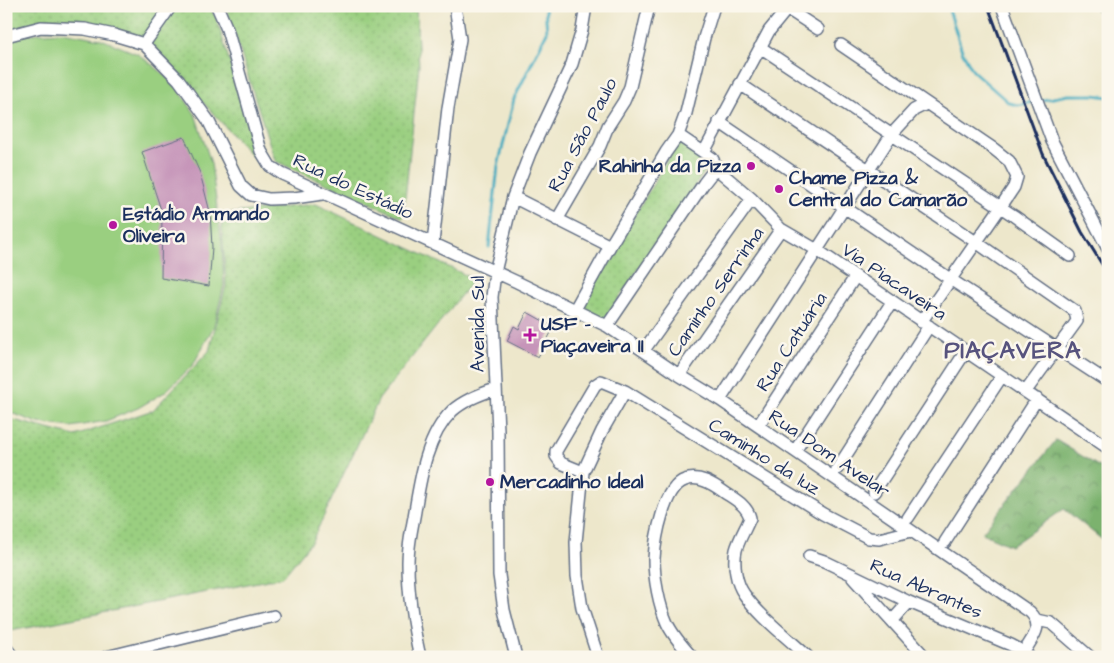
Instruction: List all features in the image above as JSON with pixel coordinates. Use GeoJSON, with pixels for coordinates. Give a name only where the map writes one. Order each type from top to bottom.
{"type":"FeatureCollection","features":[{"type":"Feature","properties":{"kind":"street"},"geometry":{"type":"LineString","coordinates":[[144,44],[171,6]]}},
{"type":"Feature","properties":{"kind":"street","name":"Rua do Estádio"},"geometry":{"type":"LineString","coordinates":[[217,6],[227,29],[261,151],[270,166],[322,194],[433,243],[574,311]]}},
{"type":"Feature","properties":{"kind":"street"},"geometry":{"type":"LineString","coordinates":[[433,243],[448,108],[460,39],[455,6]]}},
{"type":"Feature","properties":{"kind":"street","name":"Avenida Sul"},"geometry":{"type":"LineString","coordinates":[[516,657],[504,610],[499,575],[499,488],[492,297],[495,272],[513,197],[530,153],[572,64],[582,30],[586,6]]}},
{"type":"Feature","properties":{"kind":"street","name":"Rua São Paulo"},"geometry":{"type":"LineString","coordinates":[[557,220],[600,146],[608,126],[624,101],[630,87],[649,6]]}},
{"type":"Feature","properties":{"kind":"street"},"geometry":{"type":"LineString","coordinates":[[574,311],[610,246],[666,152],[678,136],[686,113],[704,38],[714,6]]}},
{"type":"Feature","properties":{"kind":"street"},"geometry":{"type":"LineString","coordinates":[[1002,6],[1055,148],[1108,249]]}},
{"type":"Feature","properties":{"kind":"street"},"geometry":{"type":"LineString","coordinates":[[678,136],[704,152],[760,47],[785,7],[818,29]]}},
{"type":"Feature","properties":{"kind":"street"},"geometry":{"type":"LineString","coordinates":[[6,36],[41,27],[84,29],[144,44],[179,80],[208,120],[241,186],[251,195],[294,198],[322,194]]}},
{"type":"Feature","properties":{"kind":"street"},"geometry":{"type":"LineString","coordinates":[[837,469],[925,324],[950,279],[1017,181],[1014,169],[1009,161],[841,46]]}},
{"type":"Feature","properties":{"kind":"street"},"geometry":{"type":"LineString","coordinates":[[760,47],[892,134],[1070,256]]}},
{"type":"Feature","properties":{"kind":"street"},"geometry":{"type":"LineString","coordinates":[[740,84],[976,242],[1075,311],[1077,321],[1026,391]]}},
{"type":"Feature","properties":{"kind":"street"},"geometry":{"type":"LineString","coordinates":[[720,400],[846,208],[892,134],[914,110],[926,104]]}},
{"type":"Feature","properties":{"kind":"street"},"geometry":{"type":"LineString","coordinates":[[719,122],[950,279],[1108,382]]}},
{"type":"Feature","properties":{"kind":"street","name":"Via Piacaveira"},"geometry":{"type":"LineString","coordinates":[[704,152],[714,160],[718,170],[752,199],[782,230],[856,276],[1108,448]]}},
{"type":"Feature","properties":{"kind":"street"},"geometry":{"type":"LineString","coordinates":[[607,326],[704,183],[711,174],[718,170]]}},
{"type":"Feature","properties":{"kind":"street"},"geometry":{"type":"LineString","coordinates":[[513,197],[610,246]]}},
{"type":"Feature","properties":{"kind":"street"},"geometry":{"type":"LineString","coordinates":[[644,350],[752,199]]}},
{"type":"Feature","properties":{"kind":"street","name":"Caminho Serrinha"},"geometry":{"type":"LineString","coordinates":[[679,376],[782,230]]}},
{"type":"Feature","properties":{"kind":"street","name":"Rua Catuária"},"geometry":{"type":"LineString","coordinates":[[758,426],[856,276]]}},
{"type":"Feature","properties":{"kind":"street"},"geometry":{"type":"LineString","coordinates":[[795,451],[892,302]]}},
{"type":"Feature","properties":{"kind":"street","name":"Rua Dom Avelar"},"geometry":{"type":"LineString","coordinates":[[574,311],[607,326],[679,376],[720,400],[1033,616],[1051,624],[1090,657]]}},
{"type":"Feature","properties":{"kind":"street"},"geometry":{"type":"LineString","coordinates":[[874,492],[966,351]]}},
{"type":"Feature","properties":{"kind":"street"},"geometry":{"type":"LineString","coordinates":[[908,518],[1002,376]]}},
{"type":"Feature","properties":{"kind":"street","name":"Caminho da luz"},"geometry":{"type":"LineString","coordinates":[[583,472],[561,463],[556,456],[556,451],[595,385],[601,381],[625,391],[823,514],[869,538],[879,539],[911,531]]}},
{"type":"Feature","properties":{"kind":"street"},"geometry":{"type":"LineString","coordinates":[[420,657],[408,584],[408,561],[419,483],[427,454],[437,432],[452,411],[471,398],[496,389]]}},
{"type":"Feature","properties":{"kind":"street"},"geometry":{"type":"LineString","coordinates":[[598,657],[582,608],[577,576],[576,542],[583,472],[602,431],[625,391]]}},
{"type":"Feature","properties":{"kind":"street"},"geometry":{"type":"LineString","coordinates":[[945,542],[1037,399]]}},
{"type":"Feature","properties":{"kind":"street"},"geometry":{"type":"LineString","coordinates":[[692,657],[682,646],[667,623],[659,595],[654,560],[657,533],[666,504],[679,483],[686,479],[694,478],[710,482],[743,506],[750,516],[736,549],[735,564],[739,582],[744,594],[757,609],[808,657]]}},
{"type":"Feature","properties":{"kind":"street","name":"Rua Abrantes"},"geometry":{"type":"LineString","coordinates":[[809,556],[1026,654]]}},
{"type":"Feature","properties":{"kind":"street"},"geometry":{"type":"LineString","coordinates":[[848,573],[925,657]]}},
{"type":"Feature","properties":{"kind":"street"},"geometry":{"type":"LineString","coordinates":[[892,621],[909,602]]}},
{"type":"Feature","properties":{"kind":"street"},"geometry":{"type":"LineString","coordinates":[[106,657],[274,616]]}},
{"type":"Feature","properties":{"kind":"street"},"geometry":{"type":"LineString","coordinates":[[1026,654],[1036,630],[1033,616]]}},
{"type":"Feature","properties":{"kind":"green space"},"geometry":{"type":"Polygon","coordinates":[[[6,6],[208,6],[216,17],[262,167],[145,39],[84,27],[6,32],[6,6]]]}},
{"type":"Feature","properties":{"kind":"green space"},"geometry":{"type":"Polygon","coordinates":[[[224,6],[416,6],[419,66],[403,218],[275,161],[227,10],[224,6]]]}},
{"type":"Feature","properties":{"kind":"green space"},"geometry":{"type":"Polygon","coordinates":[[[1094,6],[1108,6],[1108,29],[1094,6]]]}},
{"type":"Feature","properties":{"kind":"green space","name":"Estádio Armando Oliveira"},"geometry":{"type":"Polygon","coordinates":[[[62,32],[101,39],[138,54],[173,81],[195,114],[211,163],[222,244],[224,285],[214,326],[193,365],[165,392],[138,408],[106,421],[71,427],[38,423],[6,411],[6,40],[27,34],[62,32]]]}},
{"type":"Feature","properties":{"kind":"green space"},"geometry":{"type":"Polygon","coordinates":[[[678,142],[711,162],[604,320],[580,308],[678,142]]]}},
{"type":"Feature","properties":{"kind":"green space"},"geometry":{"type":"Polygon","coordinates":[[[316,204],[474,279],[379,399],[312,541],[283,577],[11,631],[6,626],[6,418],[75,436],[153,410],[209,351],[226,285],[221,214],[316,204]]]}},
{"type":"Feature","properties":{"kind":"green space"},"geometry":{"type":"Polygon","coordinates":[[[1056,440],[1108,472],[1108,581],[1100,571],[1105,542],[1064,509],[1011,546],[982,533],[1056,440]]]}},
{"type":"Feature","properties":{"kind":"building","name":"Estádio Armando Oliveira"},"geometry":{"type":"Polygon","coordinates":[[[184,137],[200,173],[210,212],[212,247],[209,286],[161,278],[162,213],[142,152],[184,137]]]}},
{"type":"Feature","properties":{"kind":"building","name":"USF - Piaçaveira II"},"geometry":{"type":"Polygon","coordinates":[[[527,312],[554,327],[538,357],[507,341],[514,326],[519,329],[527,312]]]}},
{"type":"Feature","properties":{"kind":"waterway"},"geometry":{"type":"LineString","coordinates":[[489,247],[498,166],[514,99],[547,32],[545,6]]}},
{"type":"Feature","properties":{"kind":"waterway"},"geometry":{"type":"LineString","coordinates":[[948,6],[962,51],[973,71],[1009,103],[1018,105],[1068,95],[1108,97]]}},
{"type":"Feature","properties":{"kind":"railway"},"geometry":{"type":"LineString","coordinates":[[988,6],[1043,154],[1082,232],[1108,274]]}},
{"type":"Feature","properties":{"kind":"place","name":"Rahinha da Pizza"},"geometry":{"type":"Point","coordinates":[751,166]}},
{"type":"Feature","properties":{"kind":"place","name":"Chame Pizza & Central do Camarão"},"geometry":{"type":"Point","coordinates":[779,189]}},
{"type":"Feature","properties":{"kind":"place","name":"Estádio Armando Oliveira"},"geometry":{"type":"Point","coordinates":[113,225]}},
{"type":"Feature","properties":{"kind":"place","name":"USF - Piaçaveira II"},"geometry":{"type":"Point","coordinates":[530,335]}},
{"type":"Feature","properties":{"kind":"place","name":"Mercadinho Ideal"},"geometry":{"type":"Point","coordinates":[490,482]}},
{"type":"Feature","properties":{"kind":"district","name":"PIAÇAVERA"},"geometry":{"type":"Point","coordinates":[1013,351]}}]}
